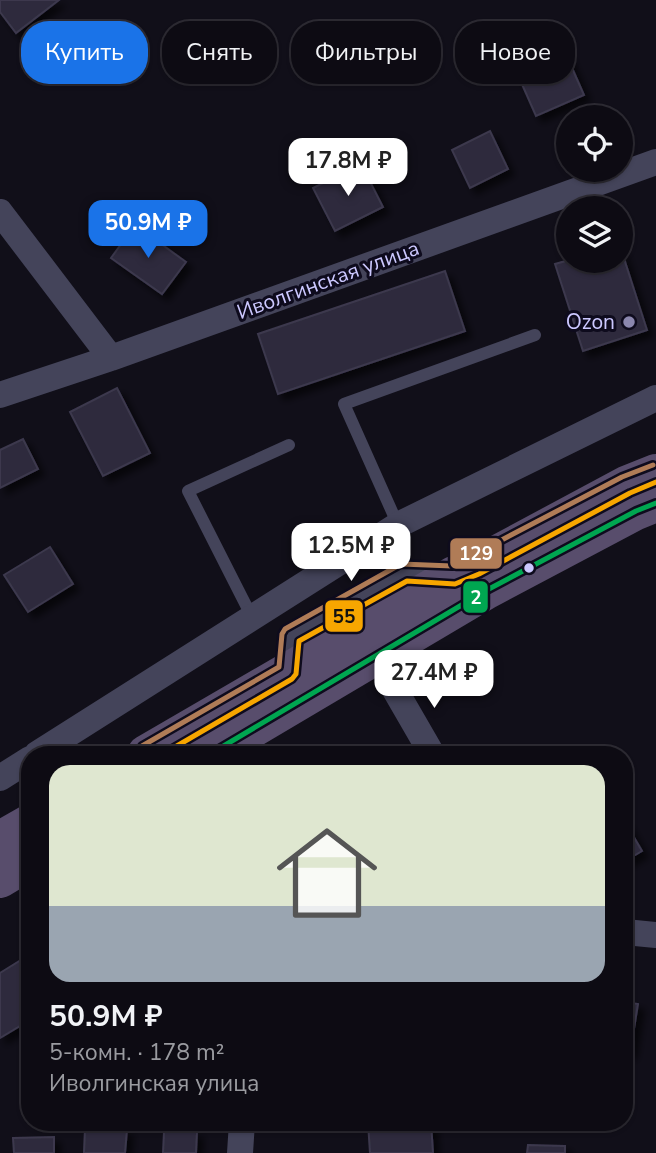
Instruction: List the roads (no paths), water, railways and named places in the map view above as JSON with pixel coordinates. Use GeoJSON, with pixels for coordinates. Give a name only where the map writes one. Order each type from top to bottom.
{"type":"FeatureCollection","features":[{"type":"Feature","properties":{"kind":"main road"},"geometry":{"type":"LineString","coordinates":[[160,746],[454,575],[626,485],[656,473]]}},
{"type":"Feature","properties":{"kind":"main road"},"geometry":{"type":"LineString","coordinates":[[224,746],[487,590],[656,503]]}},
{"type":"Feature","properties":{"kind":"main road"},"geometry":{"type":"LineString","coordinates":[[0,840],[21,828]]}},
{"type":"Feature","properties":{"kind":"main road"},"geometry":{"type":"LineString","coordinates":[[0,879],[21,866]]}},
{"type":"Feature","properties":{"kind":"street","name":"Иволгинская улица"},"geometry":{"type":"LineString","coordinates":[[0,395],[111,358],[656,162]]}},
{"type":"Feature","properties":{"kind":"street"},"geometry":{"type":"LineString","coordinates":[[0,212],[111,358]]}},
{"type":"Feature","properties":{"kind":"street"},"geometry":{"type":"LineString","coordinates":[[50,746],[398,525],[656,398]]}},
{"type":"Feature","properties":{"kind":"street"},"geometry":{"type":"LineString","coordinates":[[395,690],[427,746]]}},
{"type":"Feature","properties":{"kind":"street"},"geometry":{"type":"LineString","coordinates":[[0,778],[21,765]]}},
{"type":"Feature","properties":{"kind":"street"},"geometry":{"type":"LineString","coordinates":[[633,933],[656,935]]}},
{"type":"Feature","properties":{"kind":"street"},"geometry":{"type":"LineString","coordinates":[[240,1153],[241,1131]]}},
{"type":"Feature","properties":{"kind":"lane"},"geometry":{"type":"LineString","coordinates":[[398,525],[344,404],[535,335]]}},
{"type":"Feature","properties":{"kind":"lane"},"geometry":{"type":"LineString","coordinates":[[252,617],[187,491],[289,445]]}},
{"type":"Feature","properties":{"kind":"place","name":"Ozon"},"geometry":{"type":"Point","coordinates":[629,322]}}]}
